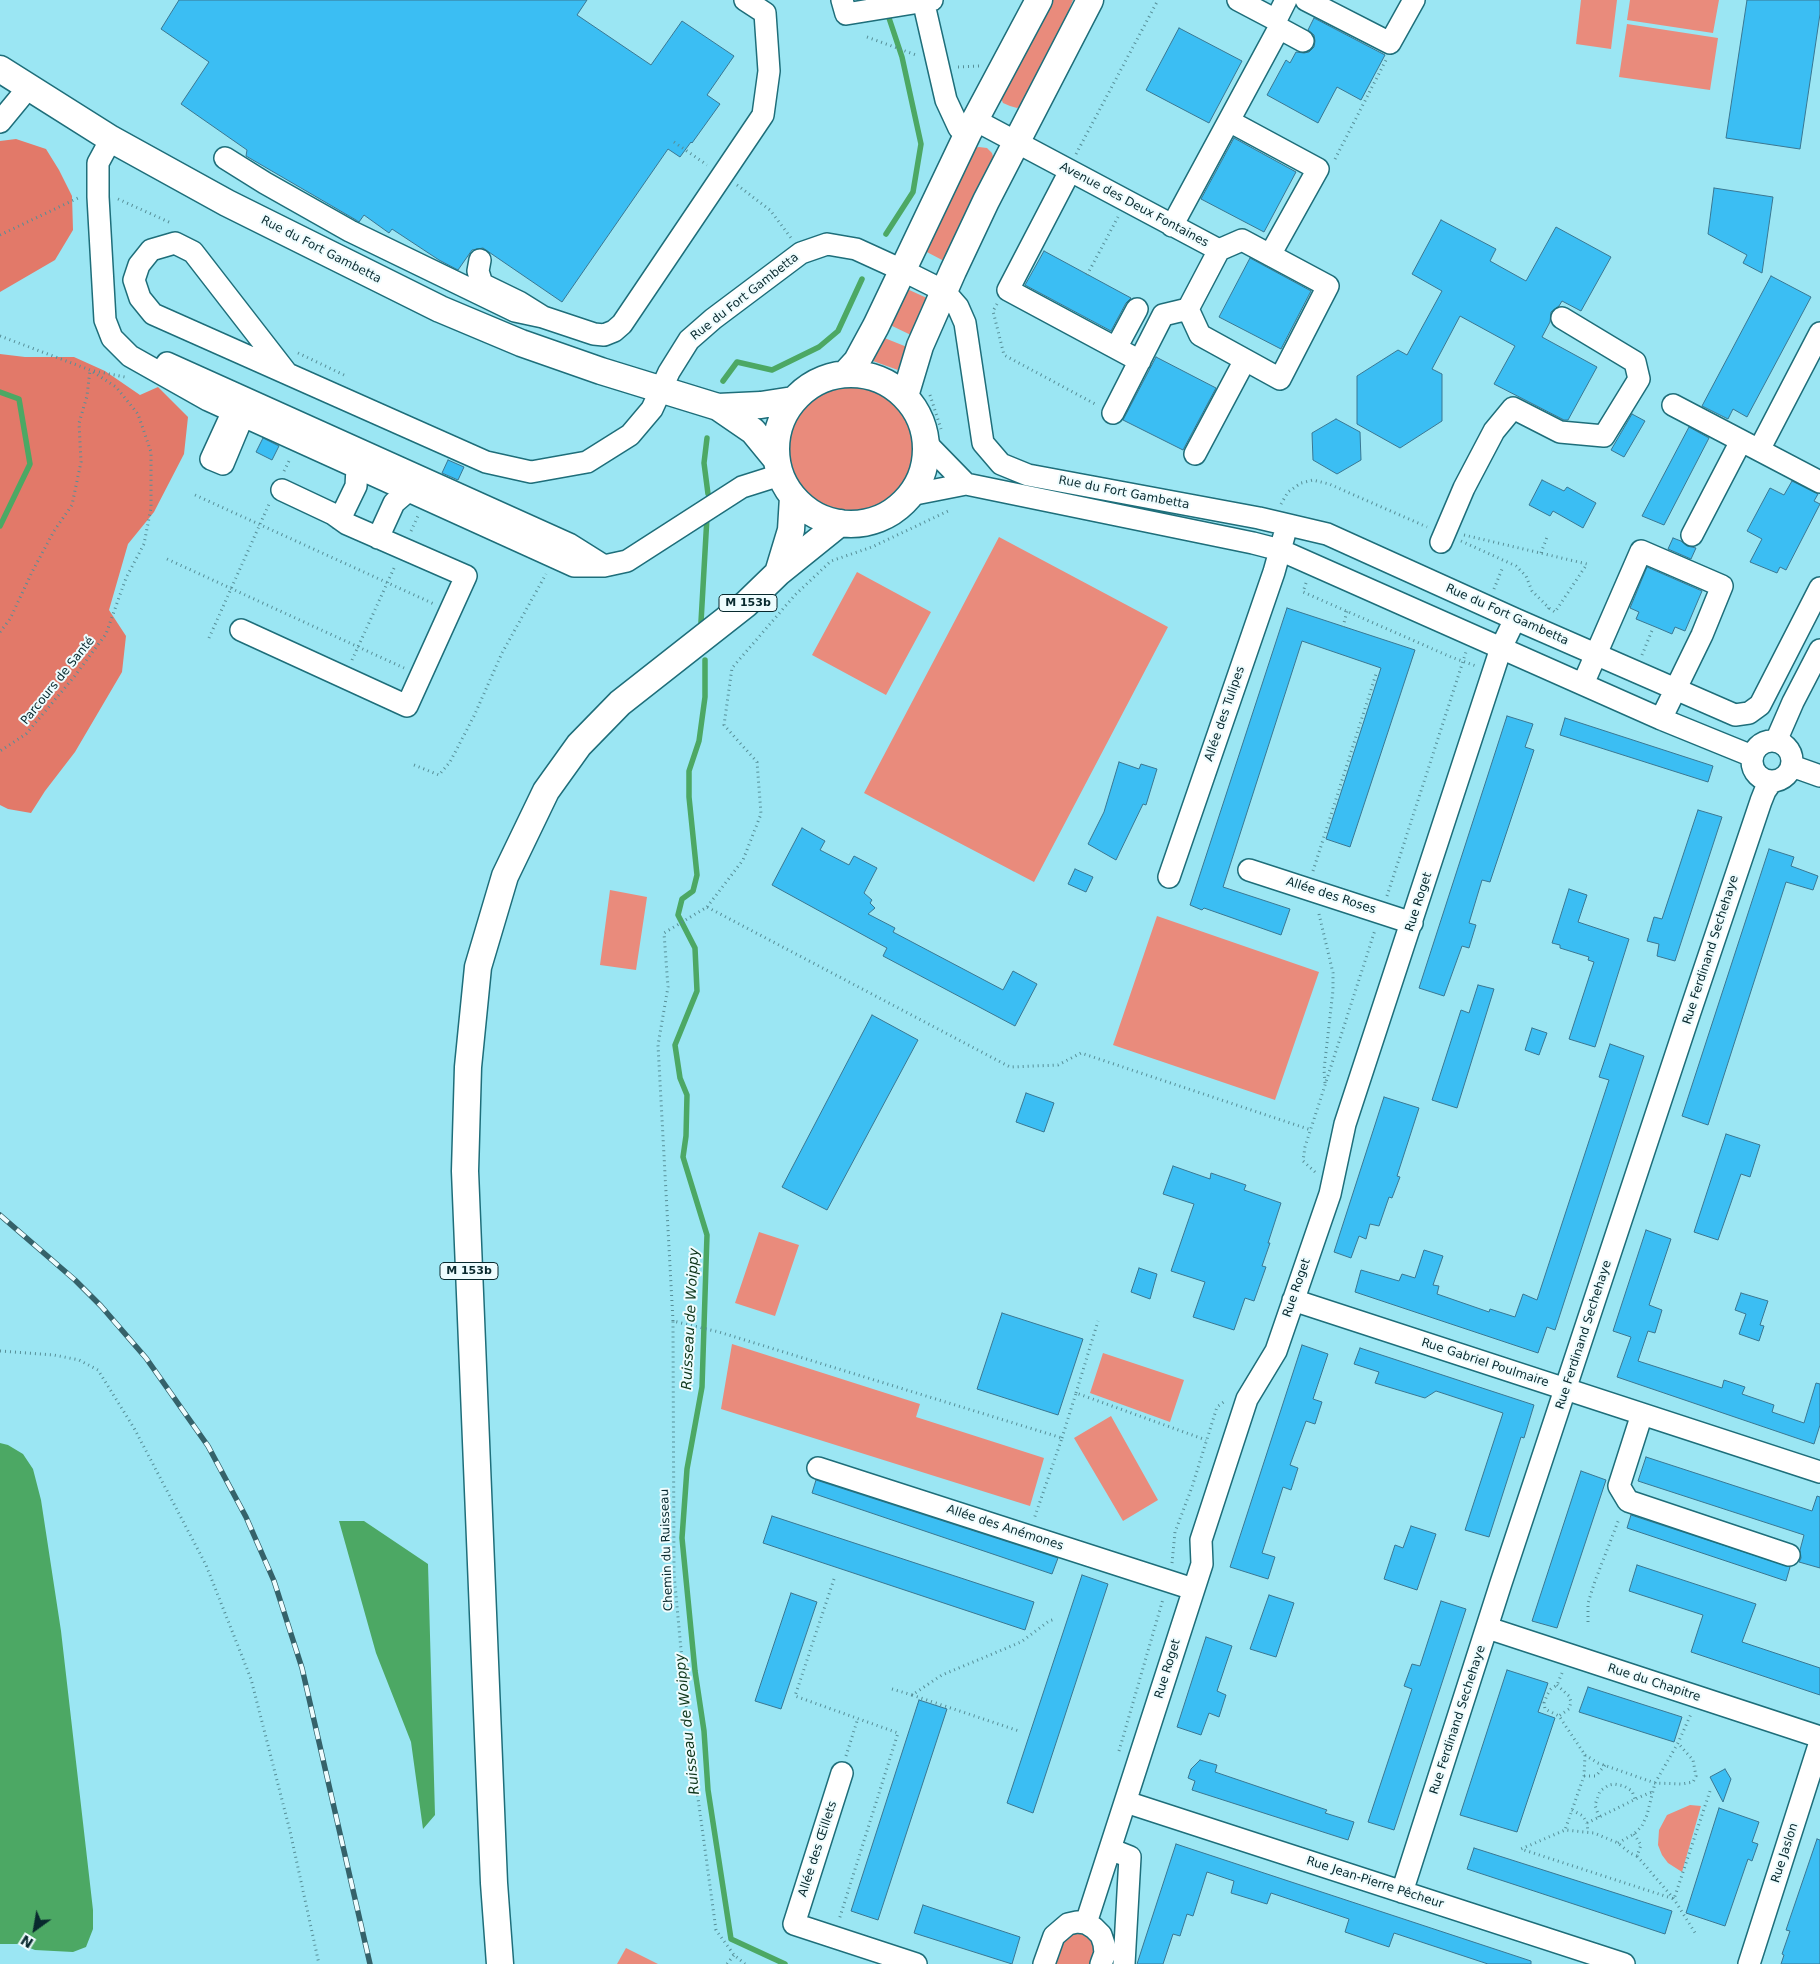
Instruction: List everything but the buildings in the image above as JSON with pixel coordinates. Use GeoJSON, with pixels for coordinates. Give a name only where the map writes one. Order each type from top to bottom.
{"type":"FeatureCollection","features":[{"type":"Feature","properties":{"kind":"main road"},"geometry":{"type":"LineString","coordinates":[[846,373],[857,361],[876,326],[971,126],[1039,0]]}},
{"type":"Feature","properties":{"kind":"main road"},"geometry":{"type":"LineString","coordinates":[[916,391],[865,375],[846,373],[816,382],[793,400],[782,418],[776,438],[783,477],[806,510],[822,518],[840,523],[859,523],[878,519],[896,509],[910,496],[920,479],[934,437],[919,418],[916,391],[920,346],[986,201],[1090,0]]}},
{"type":"Feature","properties":{"kind":"main road","name":"Rue du Fort Gambetta"},"geometry":{"type":"LineString","coordinates":[[0,68],[28,88],[111,139],[227,203],[440,310],[521,343],[718,407],[753,431],[783,477]]}},
{"type":"Feature","properties":{"kind":"main road","name":"Rue du Fort Gambetta"},"geometry":{"type":"LineString","coordinates":[[718,407],[761,405],[793,400]]}},
{"type":"Feature","properties":{"kind":"main road","name":"M 153b"},"geometry":{"type":"LineString","coordinates":[[778,573],[791,530],[783,477]]}},
{"type":"Feature","properties":{"kind":"main road","name":"M 153b"},"geometry":{"type":"LineString","coordinates":[[500,1964],[493,1863],[465,1171],[468,1067],[478,967],[505,876],[546,792],[579,745],[620,703],[746,604],[778,573],[840,523]]}},
{"type":"Feature","properties":{"kind":"street"},"geometry":{"type":"LineString","coordinates":[[225,158],[350,231],[515,311],[543,316],[594,334],[604,335],[614,331],[622,324],[763,116],[769,71],[765,13],[745,0]]}},
{"type":"Feature","properties":{"kind":"street"},"geometry":{"type":"LineString","coordinates":[[1238,0],[1303,41]]}},
{"type":"Feature","properties":{"kind":"street"},"geometry":{"type":"LineString","coordinates":[[1172,226],[1229,122],[1277,24],[1286,0]]}},
{"type":"Feature","properties":{"kind":"street"},"geometry":{"type":"LineString","coordinates":[[1306,0],[1390,43],[1414,0]]}},
{"type":"Feature","properties":{"kind":"street"},"geometry":{"type":"LineString","coordinates":[[850,6],[923,1],[946,100],[959,128],[971,126]]}},
{"type":"Feature","properties":{"kind":"street"},"geometry":{"type":"LineString","coordinates":[[0,122],[28,88]]}},
{"type":"Feature","properties":{"kind":"street"},"geometry":{"type":"LineString","coordinates":[[1229,122],[1318,168],[1270,255]]}},
{"type":"Feature","properties":{"kind":"street","name":"Avenue des Deux Fontaines"},"geometry":{"type":"LineString","coordinates":[[971,126],[1016,142],[1219,250],[1188,309]]}},
{"type":"Feature","properties":{"kind":"street"},"geometry":{"type":"LineString","coordinates":[[111,139],[98,163],[104,320],[112,338],[130,356],[208,400],[574,566],[604,566],[627,562],[742,487],[783,477]]}},
{"type":"Feature","properties":{"kind":"street"},"geometry":{"type":"LineString","coordinates":[[1069,171],[1008,290],[1140,361]]}},
{"type":"Feature","properties":{"kind":"street"},"geometry":{"type":"LineString","coordinates":[[1112,414],[1163,315],[1188,309],[1200,335],[1280,380],[1328,286],[1242,240],[1219,250]]}},
{"type":"Feature","properties":{"kind":"street","name":"Rue du Fort Gambetta"},"geometry":{"type":"LineString","coordinates":[[286,372],[193,252],[175,242],[151,250],[140,265],[134,280],[140,298],[153,314],[486,462],[531,472],[587,462],[630,436],[652,409],[669,372],[689,340],[713,319],[802,253],[827,244],[856,249],[902,270],[944,291],[958,307],[965,323],[983,443],[1001,464],[1028,475],[1282,517],[1327,534],[1514,619],[1735,715],[1749,714],[1760,705],[1820,588]]}},
{"type":"Feature","properties":{"kind":"street"},"geometry":{"type":"LineString","coordinates":[[480,260],[478,271],[482,284],[543,316]]}},
{"type":"Feature","properties":{"kind":"street"},"geometry":{"type":"LineString","coordinates":[[1116,348],[1137,309]]}},
{"type":"Feature","properties":{"kind":"street"},"geometry":{"type":"LineString","coordinates":[[1443,538],[1464,488],[1494,432],[1513,408],[1560,432],[1604,436],[1639,379],[1635,362],[1562,318]]}},
{"type":"Feature","properties":{"kind":"street"},"geometry":{"type":"LineString","coordinates":[[1692,535],[1820,333]]}},
{"type":"Feature","properties":{"kind":"street"},"geometry":{"type":"LineString","coordinates":[[112,338],[568,544],[604,566]]}},
{"type":"Feature","properties":{"kind":"street"},"geometry":{"type":"LineString","coordinates":[[1195,454],[1244,360]]}},
{"type":"Feature","properties":{"kind":"street"},"geometry":{"type":"LineString","coordinates":[[1674,405],[1820,482]]}},
{"type":"Feature","properties":{"kind":"street"},"geometry":{"type":"LineString","coordinates":[[217,461],[238,413]]}},
{"type":"Feature","properties":{"kind":"street"},"geometry":{"type":"LineString","coordinates":[[934,437],[966,484]]}},
{"type":"Feature","properties":{"kind":"street"},"geometry":{"type":"LineString","coordinates":[[340,519],[356,486],[358,468]]}},
{"type":"Feature","properties":{"kind":"street","name":"Rue du Fort Gambetta"},"geometry":{"type":"LineString","coordinates":[[910,496],[966,484],[1280,550],[1661,719],[1752,756]]}},
{"type":"Feature","properties":{"kind":"street"},"geometry":{"type":"LineString","coordinates":[[241,630],[407,706],[466,576],[427,557],[403,549],[347,524],[278,489]]}},
{"type":"Feature","properties":{"kind":"street"},"geometry":{"type":"LineString","coordinates":[[378,538],[394,502],[416,495]]}},
{"type":"Feature","properties":{"kind":"street","name":"Allée des Tulipes"},"geometry":{"type":"LineString","coordinates":[[1169,877],[1274,572],[1280,550],[1282,517]]}},
{"type":"Feature","properties":{"kind":"street"},"geometry":{"type":"LineString","coordinates":[[1583,684],[1640,552],[1722,586],[1702,635],[1661,719]]}},
{"type":"Feature","properties":{"kind":"street","name":"Rue Roget"},"geometry":{"type":"LineString","coordinates":[[1086,1924],[1202,1564],[1200,1540],[1247,1399],[1276,1351],[1330,1194],[1345,1124],[1501,648],[1514,619]]}},
{"type":"Feature","properties":{"kind":"street"},"geometry":{"type":"LineString","coordinates":[[1776,741],[1793,702],[1819,655]]}},
{"type":"Feature","properties":{"kind":"street"},"geometry":{"type":"LineString","coordinates":[[1776,741],[1787,748],[1792,759],[1792,766],[1785,777],[1772,781],[1766,780],[1756,773],[1752,756],[1759,745],[1776,741]]}},
{"type":"Feature","properties":{"kind":"street"},"geometry":{"type":"LineString","coordinates":[[1792,766],[1820,776]]}},
{"type":"Feature","properties":{"kind":"street","name":"Rue Ferdinand Sechehaye"},"geometry":{"type":"LineString","coordinates":[[1402,1892],[1758,810],[1765,791],[1772,781]]}},
{"type":"Feature","properties":{"kind":"street","name":"Allée des Roses"},"geometry":{"type":"LineString","coordinates":[[1249,870],[1412,923]]}},
{"type":"Feature","properties":{"kind":"street","name":"Rue Gabriel Poulmaire"},"geometry":{"type":"LineString","coordinates":[[1293,1300],[1820,1472]]}},
{"type":"Feature","properties":{"kind":"street"},"geometry":{"type":"LineString","coordinates":[[1642,1414],[1619,1486],[1626,1505],[1789,1554]]}},
{"type":"Feature","properties":{"kind":"street","name":"Allée des Anémones"},"geometry":{"type":"LineString","coordinates":[[818,1468],[1193,1589]]}},
{"type":"Feature","properties":{"kind":"street","name":"Rue du Chapitre"},"geometry":{"type":"LineString","coordinates":[[1488,1628],[1820,1737]]}},
{"type":"Feature","properties":{"kind":"street","name":"Rue Jaslon"},"geometry":{"type":"LineString","coordinates":[[1750,1964],[1820,1742]]}},
{"type":"Feature","properties":{"kind":"street","name":"Allée des Œillets"},"geometry":{"type":"LineString","coordinates":[[834,1937],[794,1924],[842,1773]]}},
{"type":"Feature","properties":{"kind":"street","name":"Rue Jean-Pierre Pêcheur"},"geometry":{"type":"LineString","coordinates":[[1126,1802],[1402,1892],[1579,1957],[1624,1964]]}},
{"type":"Feature","properties":{"kind":"street"},"geometry":{"type":"LineString","coordinates":[[1110,1849],[1130,1857],[1124,1964]]}},
{"type":"Feature","properties":{"kind":"street"},"geometry":{"type":"LineString","coordinates":[[1044,1964],[1054,1936],[1068,1924],[1077,1922],[1094,1928],[1101,1935],[1105,1953],[1101,1964]]}},
{"type":"Feature","properties":{"kind":"street"},"geometry":{"type":"LineString","coordinates":[[834,1937],[916,1964]]}},
{"type":"Feature","properties":{"kind":"path"},"geometry":{"type":"LineString","coordinates":[[1069,171],[1158,0]]}},
{"type":"Feature","properties":{"kind":"path"},"geometry":{"type":"LineString","coordinates":[[868,37],[922,57]]}},
{"type":"Feature","properties":{"kind":"path"},"geometry":{"type":"LineString","coordinates":[[1318,168],[1331,168],[1388,56],[1390,43]]}},
{"type":"Feature","properties":{"kind":"path"},"geometry":{"type":"LineString","coordinates":[[674,142],[770,210],[802,253]]}},
{"type":"Feature","properties":{"kind":"path"},"geometry":{"type":"LineString","coordinates":[[115,197],[174,224]]}},
{"type":"Feature","properties":{"kind":"path"},"geometry":{"type":"LineString","coordinates":[[0,235],[79,198]]}},
{"type":"Feature","properties":{"kind":"path"},"geometry":{"type":"LineString","coordinates":[[1087,275],[1127,201]]}},
{"type":"Feature","properties":{"kind":"path"},"geometry":{"type":"LineString","coordinates":[[1008,290],[1000,298],[993,311],[1004,356],[1112,414]]}},
{"type":"Feature","properties":{"kind":"path","name":"Parcours de Santé"},"geometry":{"type":"LineString","coordinates":[[0,336],[90,370],[116,386],[138,414],[151,452],[151,508],[144,544],[126,578],[106,634],[74,677],[26,734],[0,751]]}},
{"type":"Feature","properties":{"kind":"path"},"geometry":{"type":"LineString","coordinates":[[292,349],[298,354],[351,378]]}},
{"type":"Feature","properties":{"kind":"path"},"geometry":{"type":"LineString","coordinates":[[0,632],[10,619],[54,531],[72,505],[81,462],[79,423],[87,396],[90,370],[132,379]]}},
{"type":"Feature","properties":{"kind":"path"},"geometry":{"type":"LineString","coordinates":[[916,391],[933,408],[934,437]]}},
{"type":"Feature","properties":{"kind":"path"},"geometry":{"type":"LineString","coordinates":[[209,638],[278,489],[298,441]]}},
{"type":"Feature","properties":{"kind":"path"},"geometry":{"type":"LineString","coordinates":[[1282,517],[1288,492],[1301,483],[1313,480],[1330,484],[1443,538],[1516,566],[1526,576],[1532,592],[1555,612],[1587,564],[1461,534],[1443,538]]}},
{"type":"Feature","properties":{"kind":"path"},"geometry":{"type":"LineString","coordinates":[[195,495],[450,611]]}},
{"type":"Feature","properties":{"kind":"path"},"geometry":{"type":"LineString","coordinates":[[344,677],[403,549],[416,495]]}},
{"type":"Feature","properties":{"kind":"path"},"geometry":{"type":"LineString","coordinates":[[946,501],[948,511],[872,547],[831,561],[795,595],[732,668],[724,725],[758,762],[760,814],[744,860],[708,907],[1010,1067],[1058,1065],[1081,1053],[1310,1130]]}},
{"type":"Feature","properties":{"kind":"path"},"geometry":{"type":"LineString","coordinates":[[1541,553],[1547,537]]}},
{"type":"Feature","properties":{"kind":"path"},"geometry":{"type":"LineString","coordinates":[[414,765],[438,774],[450,762],[474,716],[502,653],[555,558]]}},
{"type":"Feature","properties":{"kind":"path"},"geometry":{"type":"LineString","coordinates":[[167,560],[420,676]]}},
{"type":"Feature","properties":{"kind":"path"},"geometry":{"type":"LineString","coordinates":[[1314,564],[1303,592],[1463,661],[1494,672]]}},
{"type":"Feature","properties":{"kind":"path"},"geometry":{"type":"LineString","coordinates":[[1539,630],[1549,608]]}},
{"type":"Feature","properties":{"kind":"path"},"geometry":{"type":"LineString","coordinates":[[1343,627],[1347,611]]}},
{"type":"Feature","properties":{"kind":"path"},"geometry":{"type":"LineString","coordinates":[[1636,672],[1653,628]]}},
{"type":"Feature","properties":{"kind":"path"},"geometry":{"type":"LineString","coordinates":[[1317,1174],[1303,1161],[1310,1130],[1463,661]]}},
{"type":"Feature","properties":{"kind":"path"},"geometry":{"type":"LineString","coordinates":[[1325,1084],[1324,1070],[1333,990],[1333,973],[1319,914],[1307,889],[1377,672]]}},
{"type":"Feature","properties":{"kind":"path","name":"Chemin du Ruisseau"},"geometry":{"type":"LineString","coordinates":[[708,907],[664,933],[668,987],[658,1045],[673,1321],[674,1574],[688,1725],[716,1930],[734,1955],[746,1964]]}},
{"type":"Feature","properties":{"kind":"path"},"geometry":{"type":"LineString","coordinates":[[673,1321],[719,1332],[1062,1438]]}},
{"type":"Feature","properties":{"kind":"path"},"geometry":{"type":"LineString","coordinates":[[1028,1536],[1062,1438],[1098,1321]]}},
{"type":"Feature","properties":{"kind":"path"},"geometry":{"type":"LineString","coordinates":[[0,1351],[54,1355],[79,1360],[98,1370],[134,1428],[206,1565],[251,1679],[290,1831],[319,1964]]}},
{"type":"Feature","properties":{"kind":"path"},"geometry":{"type":"LineString","coordinates":[[1076,1393],[1206,1440]]}},
{"type":"Feature","properties":{"kind":"path"},"geometry":{"type":"LineString","coordinates":[[1118,1752],[1168,1581],[1174,1532],[1217,1406],[1229,1398]]}},
{"type":"Feature","properties":{"kind":"path"},"geometry":{"type":"LineString","coordinates":[[1588,1622],[1588,1603],[1602,1558],[1626,1505]]}},
{"type":"Feature","properties":{"kind":"path"},"geometry":{"type":"LineString","coordinates":[[834,1578],[795,1696],[898,1733],[834,1937]]}},
{"type":"Feature","properties":{"kind":"path"},"geometry":{"type":"LineString","coordinates":[[912,1695],[942,1675],[1020,1642],[1049,1621],[1055,1619]]}},
{"type":"Feature","properties":{"kind":"path"},"geometry":{"type":"LineString","coordinates":[[1562,1672],[1557,1685],[1550,1689],[1544,1703],[1545,1709],[1559,1716],[1585,1755],[1605,1765],[1655,1782],[1682,1784],[1693,1782],[1696,1776],[1693,1760],[1678,1743]]}},
{"type":"Feature","properties":{"kind":"path"},"geometry":{"type":"LineString","coordinates":[[1557,1685],[1569,1696],[1571,1702],[1569,1708],[1559,1716]]}},
{"type":"Feature","properties":{"kind":"path"},"geometry":{"type":"LineString","coordinates":[[892,1690],[1018,1731]]}},
{"type":"Feature","properties":{"kind":"path"},"geometry":{"type":"LineString","coordinates":[[1618,1843],[1634,1834],[1642,1826],[1647,1815],[1655,1782],[1678,1743],[1692,1712],[1696,1696]]}},
{"type":"Feature","properties":{"kind":"path"},"geometry":{"type":"LineString","coordinates":[[842,1773],[858,1718]]}},
{"type":"Feature","properties":{"kind":"path"},"geometry":{"type":"LineString","coordinates":[[1565,1830],[1584,1776],[1585,1755]]}},
{"type":"Feature","properties":{"kind":"path"},"geometry":{"type":"LineString","coordinates":[[1584,1776],[1596,1776],[1605,1765]]}},
{"type":"Feature","properties":{"kind":"path"},"geometry":{"type":"LineString","coordinates":[[1600,1817],[1595,1805],[1600,1791],[1609,1786],[1614,1784],[1624,1786],[1632,1791],[1635,1799]]}},
{"type":"Feature","properties":{"kind":"path"},"geometry":{"type":"LineString","coordinates":[[1674,1899],[1710,1791]]}},
{"type":"Feature","properties":{"kind":"path"},"geometry":{"type":"LineString","coordinates":[[1587,1823],[1653,1792]]}},
{"type":"Feature","properties":{"kind":"path"},"geometry":{"type":"LineString","coordinates":[[1572,1810],[1583,1816],[1587,1823],[1588,1832]]}},
{"type":"Feature","properties":{"kind":"path"},"geometry":{"type":"LineString","coordinates":[[1674,1899],[1521,1849],[1565,1830],[1588,1832],[1618,1843],[1637,1856],[1674,1899],[1697,1936]]}},
{"type":"Feature","properties":{"kind":"path"},"geometry":{"type":"LineString","coordinates":[[1634,1834],[1641,1845],[1637,1856]]}},
{"type":"Feature","properties":{"kind":"path"},"geometry":{"type":"LineString","coordinates":[[727,1964],[734,1955]]}},
{"type":"Feature","properties":{"kind":"shaded area"},"geometry":{"type":"Polygon","coordinates":[[[1048,0],[1073,0],[1049,59],[1024,105],[1017,108],[1010,106],[1003,103],[1000,96],[1048,0]]]}},
{"type":"Feature","properties":{"kind":"shaded area"},"geometry":{"type":"Polygon","coordinates":[[[1581,0],[1617,0],[1611,49],[1576,44],[1581,0]]]}},
{"type":"Feature","properties":{"kind":"shaded area"},"geometry":{"type":"Polygon","coordinates":[[[1630,0],[1719,0],[1713,33],[1627,20],[1630,0]]]}},
{"type":"Feature","properties":{"kind":"shaded area"},"geometry":{"type":"Polygon","coordinates":[[[1627,24],[1718,38],[1710,90],[1619,77],[1627,24]]]}},
{"type":"Feature","properties":{"kind":"shaded area"},"geometry":{"type":"Polygon","coordinates":[[[16,139],[46,149],[72,196],[73,230],[55,260],[0,292],[0,141],[16,139]]]}},
{"type":"Feature","properties":{"kind":"shaded area"},"geometry":{"type":"Polygon","coordinates":[[[974,148],[987,148],[992,153],[994,160],[944,261],[923,250],[974,148]]]}},
{"type":"Feature","properties":{"kind":"shaded area"},"geometry":{"type":"Polygon","coordinates":[[[905,288],[929,299],[913,336],[888,324],[905,288]]]}},
{"type":"Feature","properties":{"kind":"shaded area"},"geometry":{"type":"Polygon","coordinates":[[[882,337],[907,347],[898,370],[870,360],[882,337]]]}},
{"type":"Feature","properties":{"kind":"shaded area"},"geometry":{"type":"Polygon","coordinates":[[[0,354],[25,357],[74,357],[105,371],[140,395],[158,387],[188,417],[184,454],[154,512],[128,544],[109,610],[126,636],[122,672],[75,752],[45,791],[31,813],[8,809],[0,805],[0,354]]]}},
{"type":"Feature","properties":{"kind":"shaded area"},"geometry":{"type":"Polygon","coordinates":[[[852,385],[876,390],[896,404],[910,424],[915,448],[910,472],[896,492],[876,506],[852,511],[828,506],[808,492],[794,472],[789,448],[794,424],[808,404],[828,390],[852,385]]]}},
{"type":"Feature","properties":{"kind":"shaded area"},"geometry":{"type":"Polygon","coordinates":[[[999,537],[1168,627],[1034,882],[864,793],[999,537]]]}},
{"type":"Feature","properties":{"kind":"shaded area"},"geometry":{"type":"Polygon","coordinates":[[[857,572],[931,612],[886,695],[812,655],[857,572]]]}},
{"type":"Feature","properties":{"kind":"shaded area"},"geometry":{"type":"Polygon","coordinates":[[[610,890],[647,897],[636,970],[600,965],[610,890]]]}},
{"type":"Feature","properties":{"kind":"shaded area"},"geometry":{"type":"Polygon","coordinates":[[[1157,916],[1319,972],[1275,1100],[1113,1045],[1157,916]]]}},
{"type":"Feature","properties":{"kind":"shaded area"},"geometry":{"type":"Polygon","coordinates":[[[759,1232],[799,1245],[775,1316],[735,1303],[759,1232]]]}},
{"type":"Feature","properties":{"kind":"shaded area"},"geometry":{"type":"Polygon","coordinates":[[[732,1344],[920,1404],[916,1417],[1044,1458],[1030,1506],[721,1409],[732,1344]]]}},
{"type":"Feature","properties":{"kind":"shaded area"},"geometry":{"type":"Polygon","coordinates":[[[1103,1353],[1184,1380],[1170,1422],[1090,1393],[1103,1353]]]}},
{"type":"Feature","properties":{"kind":"shaded area"},"geometry":{"type":"Polygon","coordinates":[[[1111,1416],[1158,1500],[1123,1521],[1074,1438],[1111,1416]]]}},
{"type":"Feature","properties":{"kind":"shaded area"},"geometry":{"type":"Polygon","coordinates":[[[0,1443],[8,1445],[23,1454],[33,1469],[41,1500],[61,1631],[93,1910],[93,1929],[86,1947],[73,1952],[35,1950],[19,1944],[0,1944],[0,1443]]]}},
{"type":"Feature","properties":{"kind":"shaded area"},"geometry":{"type":"Polygon","coordinates":[[[339,1521],[364,1521],[428,1564],[435,1815],[423,1829],[411,1742],[376,1653],[339,1521]]]}},
{"type":"Feature","properties":{"kind":"shaded area"},"geometry":{"type":"Polygon","coordinates":[[[1690,1805],[1701,1806],[1682,1872],[1668,1863],[1662,1855],[1658,1845],[1659,1830],[1667,1815],[1690,1805]]]}},
{"type":"Feature","properties":{"kind":"shaded area"},"geometry":{"type":"Polygon","coordinates":[[[1075,1928],[1097,1941],[1094,1964],[1051,1964],[1060,1938],[1075,1928]]]}},
{"type":"Feature","properties":{"kind":"shaded area"},"geometry":{"type":"Polygon","coordinates":[[[626,1948],[658,1964],[617,1964],[626,1948]]]}},
{"type":"Feature","properties":{"kind":"waterway","name":"Ruisseau de Woippy"},"geometry":{"type":"LineString","coordinates":[[886,234],[913,192],[921,144],[902,57],[887,12]]}},
{"type":"Feature","properties":{"kind":"waterway","name":"Ruisseau de Woippy"},"geometry":{"type":"LineString","coordinates":[[723,381],[737,362],[772,370],[819,347],[838,331],[862,279]]}},
{"type":"Feature","properties":{"kind":"waterway"},"geometry":{"type":"LineString","coordinates":[[0,392],[19,399],[30,464],[0,526]]}},
{"type":"Feature","properties":{"kind":"waterway","name":"Ruisseau de Woippy"},"geometry":{"type":"LineString","coordinates":[[707,438],[704,463],[708,494]]}},
{"type":"Feature","properties":{"kind":"waterway","name":"Ruisseau de Woippy"},"geometry":{"type":"LineString","coordinates":[[701,622],[707,517]]}},
{"type":"Feature","properties":{"kind":"waterway","name":"Ruisseau de Woippy"},"geometry":{"type":"LineString","coordinates":[[705,660],[705,697],[699,741],[689,771],[689,797],[697,875],[693,891],[682,899],[678,915],[695,948],[697,991],[675,1045],[680,1078],[687,1095],[686,1136],[683,1157],[707,1235],[702,1387],[687,1469],[682,1538],[695,1671],[704,1731],[708,1790],[731,1939],[785,1964]]}},
{"type":"Feature","properties":{"kind":"railway"},"geometry":{"type":"LineString","coordinates":[[0,1215],[75,1280],[101,1306],[146,1358],[208,1446],[246,1517],[274,1581],[302,1668],[370,1964]]}}]}
